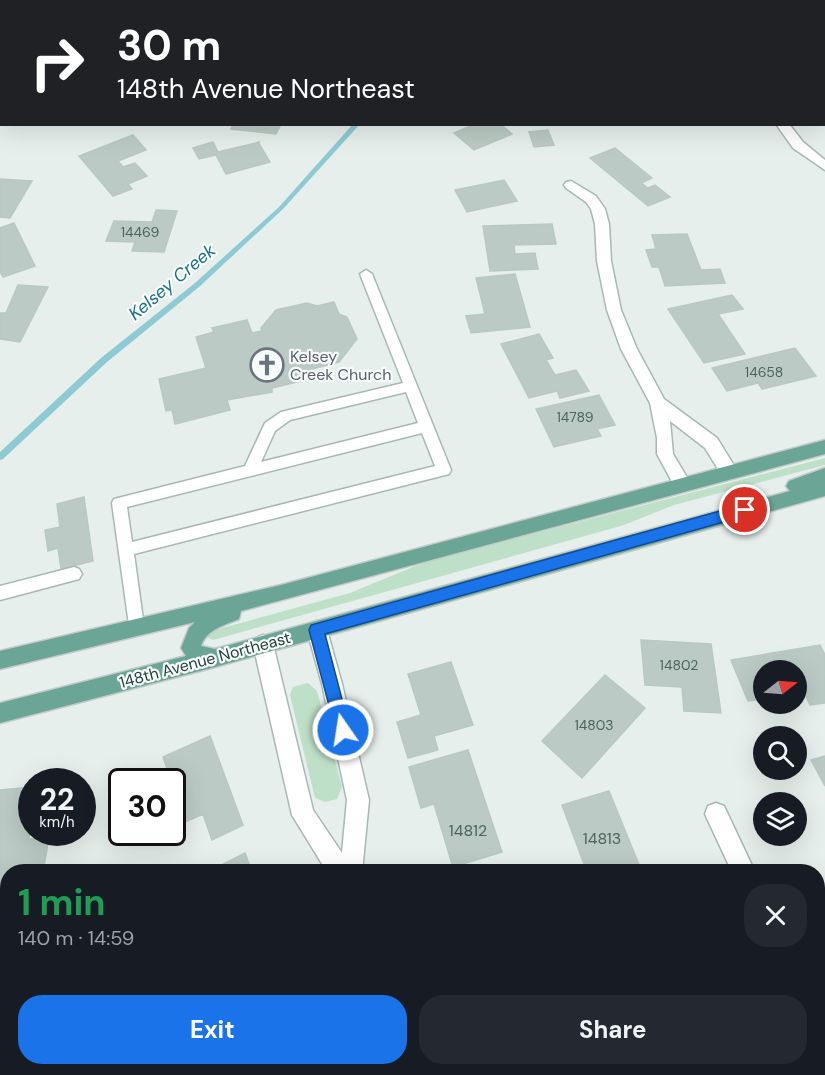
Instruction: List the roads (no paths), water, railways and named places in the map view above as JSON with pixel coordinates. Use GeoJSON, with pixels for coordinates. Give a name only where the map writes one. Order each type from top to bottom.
{"type":"FeatureCollection","features":[{"type":"Feature","properties":{"kind":"main road"},"geometry":{"type":"LineString","coordinates":[[0,660],[281,593],[825,447]]}},
{"type":"Feature","properties":{"kind":"main road"},"geometry":{"type":"LineString","coordinates":[[745,510],[825,475]]}},
{"type":"Feature","properties":{"kind":"main road","name":"148th Avenue Northeast"},"geometry":{"type":"LineString","coordinates":[[0,713],[215,658],[825,489]]}},
{"type":"Feature","properties":{"kind":"main road"},"geometry":{"type":"LineString","coordinates":[[215,658],[196,655],[191,648],[192,639],[197,631],[206,624],[281,593]]}},
{"type":"Feature","properties":{"kind":"street"},"geometry":{"type":"LineString","coordinates":[[784,126],[798,145],[825,166]]}},
{"type":"Feature","properties":{"kind":"street"},"geometry":{"type":"LineString","coordinates":[[571,185],[591,199],[598,209],[602,224],[604,261],[614,310],[629,349],[658,403],[665,438],[665,454],[682,484]]}},
{"type":"Feature","properties":{"kind":"street"},"geometry":{"type":"LineString","coordinates":[[658,403],[711,443],[729,472]]}},
{"type":"Feature","properties":{"kind":"street"},"geometry":{"type":"LineString","coordinates":[[317,630],[332,684],[358,800],[352,864]]}},
{"type":"Feature","properties":{"kind":"street"},"geometry":{"type":"LineString","coordinates":[[263,644],[303,815],[336,864]]}},
{"type":"Feature","properties":{"kind":"street"},"geometry":{"type":"LineString","coordinates":[[716,814],[740,864]]}},
{"type":"Feature","properties":{"kind":"lane"},"geometry":{"type":"LineString","coordinates":[[125,550],[444,470],[366,274]]}},
{"type":"Feature","properties":{"kind":"lane"},"geometry":{"type":"LineString","coordinates":[[250,470],[270,427],[286,416],[411,386]]}},
{"type":"Feature","properties":{"kind":"lane"},"geometry":{"type":"LineString","coordinates":[[136,627],[119,503],[427,426]]}},
{"type":"Feature","properties":{"kind":"lane"},"geometry":{"type":"LineString","coordinates":[[0,593],[74,574]]}},
{"type":"Feature","properties":{"kind":"waterway","name":"Kelsey Creek"},"geometry":{"type":"LineString","coordinates":[[0,457],[104,360],[197,285],[281,208],[355,126]]}},
{"type":"Feature","properties":{"kind":"place","name":"Kelsey Creek Church"},"geometry":{"type":"Point","coordinates":[267,365]}}]}
